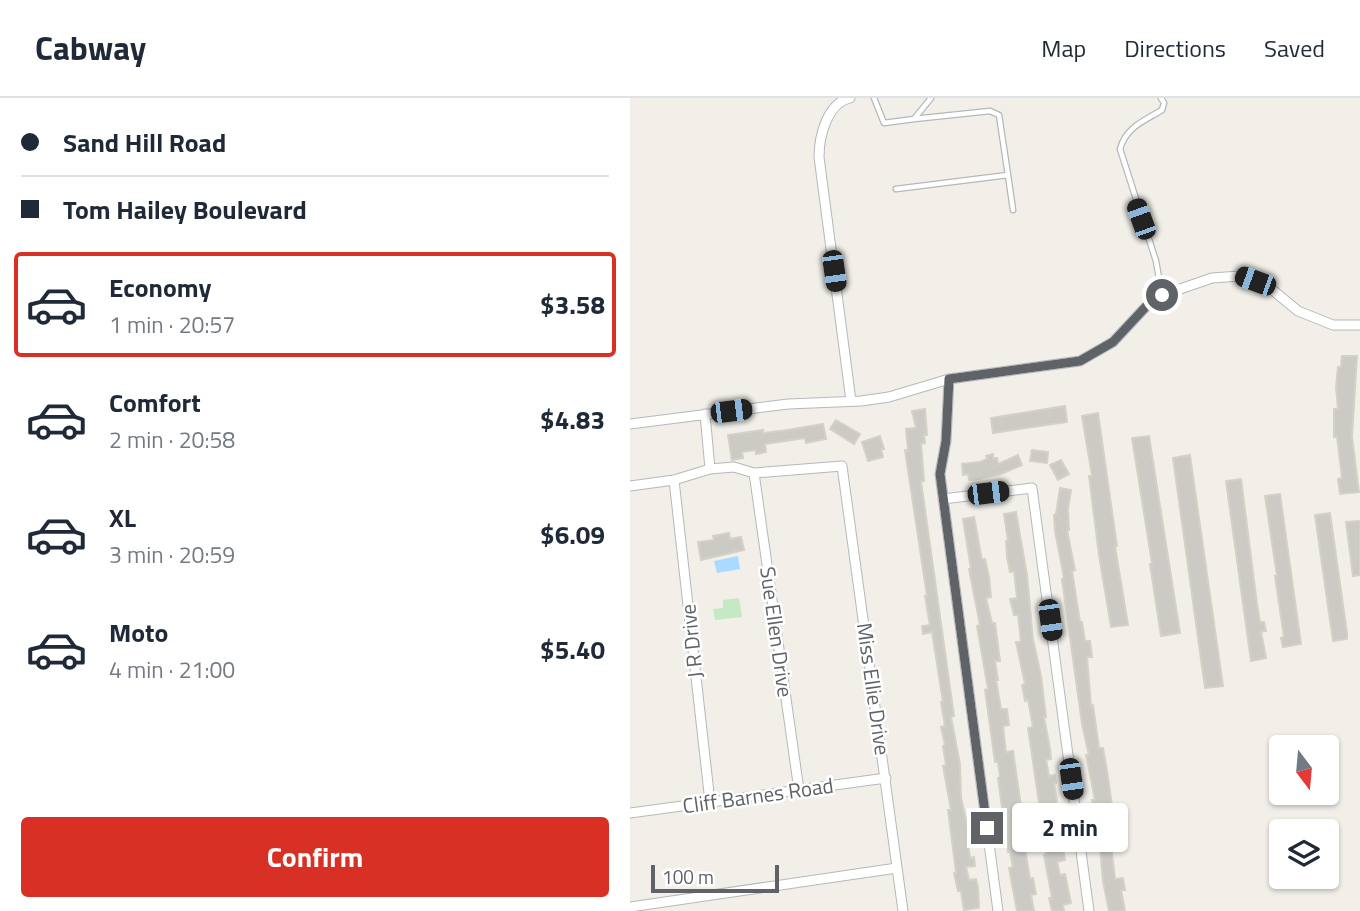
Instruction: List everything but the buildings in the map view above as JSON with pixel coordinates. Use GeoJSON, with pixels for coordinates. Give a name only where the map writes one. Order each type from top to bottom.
{"type":"FeatureCollection","features":[{"type":"Feature","properties":{"kind":"street"},"geometry":{"type":"LineString","coordinates":[[846,98],[827,120],[819,157],[851,401]]}},
{"type":"Feature","properties":{"kind":"street"},"geometry":{"type":"LineString","coordinates":[[630,424],[788,404],[889,397],[949,379],[1080,361],[1113,342],[1154,298],[1212,278],[1240,276],[1269,286],[1298,311],[1333,325],[1360,325]]}},
{"type":"Feature","properties":{"kind":"street"},"geometry":{"type":"LineString","coordinates":[[949,379],[946,441],[940,474],[998,911]]}},
{"type":"Feature","properties":{"kind":"street"},"geometry":{"type":"LineString","coordinates":[[705,414],[710,469]]}},
{"type":"Feature","properties":{"kind":"street","name":"Miss Ellie Drive"},"geometry":{"type":"LineString","coordinates":[[754,473],[842,466],[903,911]]}},
{"type":"Feature","properties":{"kind":"street"},"geometry":{"type":"LineString","coordinates":[[630,486],[674,480],[710,469],[734,467],[754,473]]}},
{"type":"Feature","properties":{"kind":"street","name":"Sue Ellen Drive"},"geometry":{"type":"LineString","coordinates":[[754,473],[799,790]]}},
{"type":"Feature","properties":{"kind":"street","name":"J R Drive"},"geometry":{"type":"LineString","coordinates":[[674,480],[710,802]]}},
{"type":"Feature","properties":{"kind":"street"},"geometry":{"type":"LineString","coordinates":[[943,499],[1032,488],[1089,911]]}},
{"type":"Feature","properties":{"kind":"street","name":"Cliff Barnes Road"},"geometry":{"type":"LineString","coordinates":[[630,813],[886,778]]}},
{"type":"Feature","properties":{"kind":"street"},"geometry":{"type":"LineString","coordinates":[[630,908],[897,869]]}},
{"type":"Feature","properties":{"kind":"lane"},"geometry":{"type":"LineString","coordinates":[[874,98],[884,123],[990,111],[999,115],[1013,210]]}},
{"type":"Feature","properties":{"kind":"lane"},"geometry":{"type":"LineString","coordinates":[[914,119],[931,98]]}},
{"type":"Feature","properties":{"kind":"lane"},"geometry":{"type":"LineString","coordinates":[[1161,98],[1164,103],[1162,110],[1129,130],[1120,149],[1156,261],[1162,295]]}},
{"type":"Feature","properties":{"kind":"lane"},"geometry":{"type":"LineString","coordinates":[[896,189],[1008,176]]}},
{"type":"Feature","properties":{"kind":"green space"},"geometry":{"type":"Polygon","coordinates":[[[739,598],[742,617],[715,620],[713,609],[723,608],[723,600],[739,598]]]}},
{"type":"Feature","properties":{"kind":"water"},"geometry":{"type":"Polygon","coordinates":[[[738,556],[740,569],[717,573],[714,561],[738,556]]]}},
{"type":"Feature","properties":{"kind":"route"},"geometry":{"type":"LineString","coordinates":[[987,828],[940,474],[946,441],[949,379],[1080,361],[1113,342],[1135,316],[1154,298],[1162,295]]}}]}
